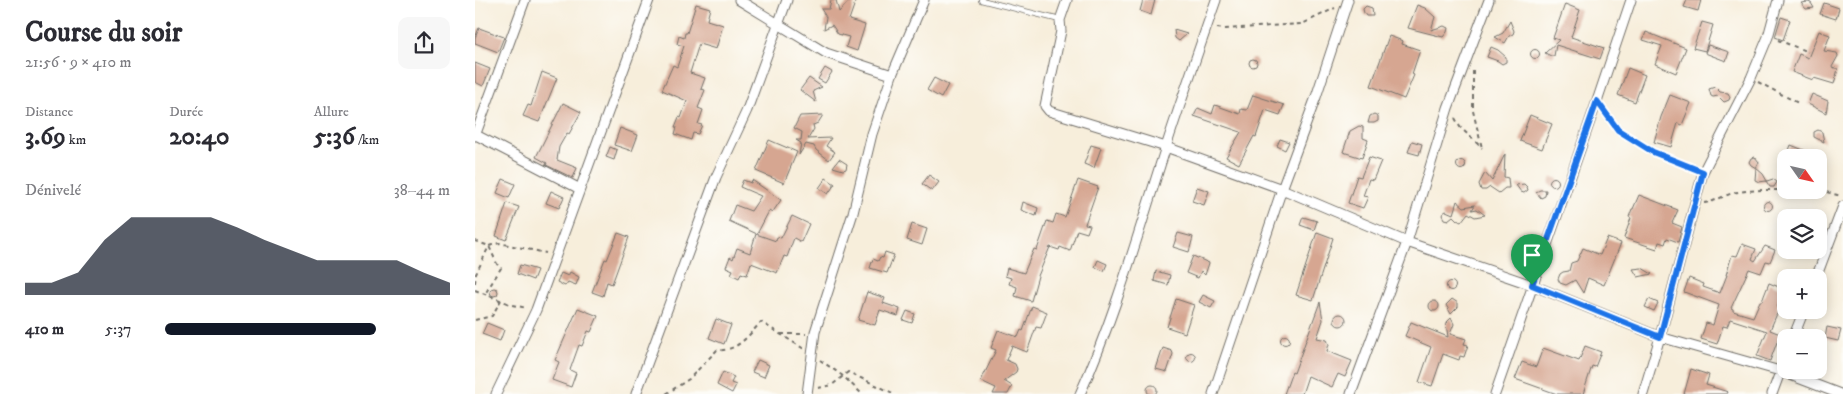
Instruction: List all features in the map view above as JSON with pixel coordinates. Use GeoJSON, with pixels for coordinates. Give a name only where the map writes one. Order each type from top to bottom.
{"type":"FeatureCollection","features":[{"type":"Feature","properties":{"kind":"street"},"geometry":{"type":"LineString","coordinates":[[525,0],[476,136],[580,189]]}},
{"type":"Feature","properties":{"kind":"street"},"geometry":{"type":"LineString","coordinates":[[496,394],[537,310],[649,0]]}},
{"type":"Feature","properties":{"kind":"street"},"geometry":{"type":"LineString","coordinates":[[739,0],[826,53],[892,75]]}},
{"type":"Feature","properties":{"kind":"street"},"geometry":{"type":"LineString","coordinates":[[636,394],[716,177],[747,110],[787,0]]}},
{"type":"Feature","properties":{"kind":"street"},"geometry":{"type":"LineString","coordinates":[[808,392],[815,334],[853,213],[872,134],[892,75],[925,0]]}},
{"type":"Feature","properties":{"kind":"street"},"geometry":{"type":"LineString","coordinates":[[1067,0],[1060,20],[1061,31],[1045,106],[1049,111],[1166,147],[1282,189],[1407,242],[1532,285],[1660,337],[1777,370]]}},
{"type":"Feature","properties":{"kind":"street"},"geometry":{"type":"LineString","coordinates":[[1080,394],[1095,362],[1131,262],[1166,147],[1216,0]]}},
{"type":"Feature","properties":{"kind":"street"},"geometry":{"type":"LineString","coordinates":[[1351,394],[1407,242],[1449,108],[1489,0]]}},
{"type":"Feature","properties":{"kind":"street"},"geometry":{"type":"LineString","coordinates":[[1495,394],[1631,0]]}},
{"type":"Feature","properties":{"kind":"street"},"geometry":{"type":"LineString","coordinates":[[1643,394],[1660,337],[1703,172],[1751,78],[1767,37],[1777,0]]}},
{"type":"Feature","properties":{"kind":"street"},"geometry":{"type":"LineString","coordinates":[[1213,394],[1282,189],[1317,97],[1347,1]]}},
{"type":"Feature","properties":{"kind":"street"},"geometry":{"type":"LineString","coordinates":[[1819,269],[1843,206]]}},
{"type":"Feature","properties":{"kind":"street"},"geometry":{"type":"LineString","coordinates":[[1772,394],[1778,379]]}},
{"type":"Feature","properties":{"kind":"street"},"geometry":{"type":"LineString","coordinates":[[1802,379],[1840,394]]}},
{"type":"Feature","properties":{"kind":"lane"},"geometry":{"type":"LineString","coordinates":[[981,0],[1060,20]]}},
{"type":"Feature","properties":{"kind":"path"},"geometry":{"type":"LineString","coordinates":[[1207,26],[1225,30],[1302,24],[1347,1]]}},
{"type":"Feature","properties":{"kind":"path"},"geometry":{"type":"LineString","coordinates":[[1767,37],[1808,52]]}},
{"type":"Feature","properties":{"kind":"path"},"geometry":{"type":"LineString","coordinates":[[1449,108],[1460,127],[1482,148],[1473,111],[1473,66]]}},
{"type":"Feature","properties":{"kind":"path"},"geometry":{"type":"LineString","coordinates":[[1751,78],[1800,104]]}},
{"type":"Feature","properties":{"kind":"path"},"geometry":{"type":"LineString","coordinates":[[1597,101],[1618,130],[1653,152],[1703,172]]}},
{"type":"Feature","properties":{"kind":"path"},"geometry":{"type":"LineString","coordinates":[[1694,204],[1714,202],[1731,194],[1759,190],[1777,190]]}},
{"type":"Feature","properties":{"kind":"path"},"geometry":{"type":"LineString","coordinates":[[1827,192],[1843,197]]}},
{"type":"Feature","properties":{"kind":"path"},"geometry":{"type":"LineString","coordinates":[[475,241],[489,246],[499,243],[556,255]]}},
{"type":"Feature","properties":{"kind":"path"},"geometry":{"type":"LineString","coordinates":[[475,283],[489,246]]}},
{"type":"Feature","properties":{"kind":"path"},"geometry":{"type":"LineString","coordinates":[[485,294],[501,268],[497,264],[489,246]]}},
{"type":"Feature","properties":{"kind":"path"},"geometry":{"type":"LineString","coordinates":[[475,290],[512,305],[537,310]]}},
{"type":"Feature","properties":{"kind":"path"},"geometry":{"type":"LineString","coordinates":[[475,320],[491,316],[501,300]]}},
{"type":"Feature","properties":{"kind":"path"},"geometry":{"type":"LineString","coordinates":[[666,394],[689,379],[717,350],[727,351],[740,344],[761,322]]}},
{"type":"Feature","properties":{"kind":"path"},"geometry":{"type":"LineString","coordinates":[[779,334],[815,334]]}},
{"type":"Feature","properties":{"kind":"path"},"geometry":{"type":"LineString","coordinates":[[808,392],[832,385],[848,372],[895,394]]}},
{"type":"Feature","properties":{"kind":"building"},"geometry":{"type":"Polygon","coordinates":[[[831,0],[836,0],[839,12],[850,0],[856,0],[849,20],[865,25],[857,51],[846,47],[849,37],[838,34],[832,25],[824,29],[826,17],[821,9],[829,9],[831,0]]]}},
{"type":"Feature","properties":{"kind":"building"},"geometry":{"type":"Polygon","coordinates":[[[1143,0],[1155,0],[1151,15],[1140,11],[1143,0]]]}},
{"type":"Feature","properties":{"kind":"building"},"geometry":{"type":"Polygon","coordinates":[[[1687,0],[1701,0],[1698,11],[1684,7],[1687,0]]]}},
{"type":"Feature","properties":{"kind":"building"},"geometry":{"type":"Polygon","coordinates":[[[1808,2],[1814,8],[1806,9],[1801,3],[1808,2]]]}},
{"type":"Feature","properties":{"kind":"building"},"geometry":{"type":"Polygon","coordinates":[[[1824,3],[1839,8],[1836,19],[1820,14],[1824,3]]]}},
{"type":"Feature","properties":{"kind":"building"},"geometry":{"type":"Polygon","coordinates":[[[696,4],[710,8],[707,20],[723,25],[716,49],[699,44],[690,73],[705,78],[701,89],[705,90],[698,108],[703,110],[698,124],[702,125],[698,134],[693,133],[691,140],[675,134],[677,127],[675,127],[679,117],[681,118],[687,101],[662,90],[673,65],[677,67],[684,46],[677,44],[679,36],[684,38],[685,33],[687,33],[696,4]]]}},
{"type":"Feature","properties":{"kind":"building"},"geometry":{"type":"Polygon","coordinates":[[[1565,4],[1580,10],[1571,37],[1604,48],[1600,59],[1556,45],[1554,56],[1545,53],[1559,40],[1553,38],[1565,4]]]}},
{"type":"Feature","properties":{"kind":"building"},"geometry":{"type":"Polygon","coordinates":[[[1417,5],[1425,8],[1435,17],[1431,30],[1444,26],[1448,28],[1443,37],[1408,28],[1417,5]]]}},
{"type":"Feature","properties":{"kind":"building"},"geometry":{"type":"Polygon","coordinates":[[[1366,6],[1372,8],[1373,16],[1366,16],[1363,9],[1366,6]]]}},
{"type":"Feature","properties":{"kind":"building"},"geometry":{"type":"Polygon","coordinates":[[[1781,17],[1790,20],[1783,40],[1775,37],[1781,17]]]}},
{"type":"Feature","properties":{"kind":"building"},"geometry":{"type":"Polygon","coordinates":[[[1510,21],[1514,31],[1505,43],[1495,37],[1503,33],[1510,21]]]}},
{"type":"Feature","properties":{"kind":"building"},"geometry":{"type":"Polygon","coordinates":[[[1702,22],[1713,25],[1705,51],[1693,48],[1702,22]]]}},
{"type":"Feature","properties":{"kind":"building"},"geometry":{"type":"Polygon","coordinates":[[[479,28],[504,37],[498,52],[475,43],[479,28]]]}},
{"type":"Feature","properties":{"kind":"building"},"geometry":{"type":"Polygon","coordinates":[[[1174,30],[1187,34],[1179,41],[1175,38],[1174,30]]]}},
{"type":"Feature","properties":{"kind":"building"},"geometry":{"type":"Polygon","coordinates":[[[1819,31],[1830,35],[1824,51],[1837,53],[1838,56],[1832,67],[1838,69],[1834,84],[1814,78],[1813,80],[1792,72],[1799,54],[1808,58],[1819,31]]]}},
{"type":"Feature","properties":{"kind":"building"},"geometry":{"type":"Polygon","coordinates":[[[1646,32],[1686,48],[1676,73],[1655,64],[1662,46],[1643,40],[1646,32]]]}},
{"type":"Feature","properties":{"kind":"building"},"geometry":{"type":"Polygon","coordinates":[[[1389,36],[1403,41],[1402,44],[1420,50],[1412,74],[1414,75],[1404,99],[1371,86],[1389,36]]]}},
{"type":"Feature","properties":{"kind":"building"},"geometry":{"type":"Polygon","coordinates":[[[1708,45],[1729,52],[1726,61],[1705,53],[1708,45]]]}},
{"type":"Feature","properties":{"kind":"building"},"geometry":{"type":"Polygon","coordinates":[[[1491,47],[1506,57],[1506,62],[1502,64],[1487,57],[1491,47]]]}},
{"type":"Feature","properties":{"kind":"building"},"geometry":{"type":"Polygon","coordinates":[[[1535,50],[1539,54],[1535,58],[1531,54],[1535,50]]]}},
{"type":"Feature","properties":{"kind":"building"},"geometry":{"type":"Polygon","coordinates":[[[1253,59],[1257,63],[1253,67],[1249,63],[1253,59]]]}},
{"type":"Feature","properties":{"kind":"building"},"geometry":{"type":"Polygon","coordinates":[[[475,63],[490,69],[483,86],[475,82],[475,63]]]}},
{"type":"Feature","properties":{"kind":"building"},"geometry":{"type":"Polygon","coordinates":[[[825,68],[832,72],[825,83],[818,79],[825,68]]]}},
{"type":"Feature","properties":{"kind":"building"},"geometry":{"type":"Polygon","coordinates":[[[1628,68],[1645,75],[1635,102],[1618,95],[1628,68]]]}},
{"type":"Feature","properties":{"kind":"building"},"geometry":{"type":"Polygon","coordinates":[[[542,72],[557,78],[539,122],[523,116],[528,105],[531,106],[542,72]]]}},
{"type":"Feature","properties":{"kind":"building"},"geometry":{"type":"Polygon","coordinates":[[[809,78],[822,87],[813,91],[816,102],[800,90],[809,78]]]}},
{"type":"Feature","properties":{"kind":"building"},"geometry":{"type":"Polygon","coordinates":[[[934,78],[948,85],[941,98],[927,90],[934,78]]]}},
{"type":"Feature","properties":{"kind":"building"},"geometry":{"type":"Polygon","coordinates":[[[1715,87],[1720,92],[1728,93],[1729,100],[1724,102],[1718,96],[1711,96],[1709,89],[1715,87]]]}},
{"type":"Feature","properties":{"kind":"building"},"geometry":{"type":"Polygon","coordinates":[[[1812,94],[1828,101],[1826,113],[1808,104],[1812,94]]]}},
{"type":"Feature","properties":{"kind":"building"},"geometry":{"type":"Polygon","coordinates":[[[1253,95],[1284,105],[1280,115],[1265,110],[1256,137],[1254,136],[1239,164],[1226,157],[1241,132],[1194,116],[1198,108],[1212,114],[1215,105],[1240,114],[1241,109],[1247,110],[1253,95]]]}},
{"type":"Feature","properties":{"kind":"building"},"geometry":{"type":"Polygon","coordinates":[[[1670,95],[1691,103],[1682,125],[1678,123],[1671,147],[1654,142],[1670,95]]]}},
{"type":"Feature","properties":{"kind":"building"},"geometry":{"type":"Polygon","coordinates":[[[563,103],[581,112],[569,134],[567,133],[559,147],[557,160],[577,168],[573,178],[546,165],[547,163],[536,157],[563,103]]]}},
{"type":"Feature","properties":{"kind":"building"},"geometry":{"type":"Polygon","coordinates":[[[1374,114],[1378,116],[1378,121],[1368,123],[1370,116],[1374,114]]]}},
{"type":"Feature","properties":{"kind":"building"},"geometry":{"type":"Polygon","coordinates":[[[823,115],[818,123],[813,125],[814,129],[808,139],[831,138],[826,146],[835,152],[829,160],[816,150],[814,146],[806,144],[799,155],[801,143],[796,140],[801,140],[802,132],[794,128],[800,116],[823,115]]]}},
{"type":"Feature","properties":{"kind":"building"},"geometry":{"type":"Polygon","coordinates":[[[1530,115],[1552,124],[1542,149],[1520,141],[1530,115]]]}},
{"type":"Feature","properties":{"kind":"building"},"geometry":{"type":"Polygon","coordinates":[[[1359,126],[1363,127],[1363,138],[1368,140],[1362,158],[1343,152],[1350,131],[1359,126]]]}},
{"type":"Feature","properties":{"kind":"building"},"geometry":{"type":"Polygon","coordinates":[[[620,128],[638,135],[632,151],[614,145],[620,128]]]}},
{"type":"Feature","properties":{"kind":"building"},"geometry":{"type":"Polygon","coordinates":[[[1818,130],[1822,132],[1824,142],[1814,137],[1814,132],[1818,130]]]}},
{"type":"Feature","properties":{"kind":"building"},"geometry":{"type":"Polygon","coordinates":[[[1280,139],[1289,142],[1285,150],[1277,146],[1280,139]]]}},
{"type":"Feature","properties":{"kind":"building"},"geometry":{"type":"Polygon","coordinates":[[[769,140],[797,152],[784,183],[756,171],[769,140]]]}},
{"type":"Feature","properties":{"kind":"building"},"geometry":{"type":"Polygon","coordinates":[[[1412,141],[1422,144],[1419,155],[1408,152],[1412,141]]]}},
{"type":"Feature","properties":{"kind":"building"},"geometry":{"type":"Polygon","coordinates":[[[1091,145],[1101,148],[1094,168],[1084,164],[1091,145]]]}},
{"type":"Feature","properties":{"kind":"building"},"geometry":{"type":"Polygon","coordinates":[[[1791,145],[1801,149],[1789,149],[1791,145]]]}},
{"type":"Feature","properties":{"kind":"building"},"geometry":{"type":"Polygon","coordinates":[[[610,147],[617,150],[614,160],[606,157],[610,147]]]}},
{"type":"Feature","properties":{"kind":"building"},"geometry":{"type":"Polygon","coordinates":[[[1505,154],[1504,177],[1508,178],[1509,188],[1505,188],[1499,193],[1490,187],[1486,190],[1481,190],[1479,184],[1485,173],[1492,181],[1505,154]]]}},
{"type":"Feature","properties":{"kind":"building"},"geometry":{"type":"Polygon","coordinates":[[[1369,157],[1381,161],[1373,180],[1369,179],[1363,196],[1368,197],[1363,208],[1348,203],[1357,176],[1361,177],[1369,157]]]}},
{"type":"Feature","properties":{"kind":"building"},"geometry":{"type":"Polygon","coordinates":[[[1755,157],[1759,162],[1756,168],[1749,162],[1751,158],[1755,157]]]}},
{"type":"Feature","properties":{"kind":"building"},"geometry":{"type":"Polygon","coordinates":[[[839,159],[847,164],[846,169],[833,167],[839,159]]]}},
{"type":"Feature","properties":{"kind":"building"},"geometry":{"type":"Polygon","coordinates":[[[1461,160],[1466,165],[1461,170],[1456,165],[1461,160]]]}},
{"type":"Feature","properties":{"kind":"building"},"geometry":{"type":"Polygon","coordinates":[[[1756,168],[1767,181],[1773,179],[1777,182],[1774,187],[1770,187],[1766,181],[1759,182],[1755,180],[1756,168]]]}},
{"type":"Feature","properties":{"kind":"building"},"geometry":{"type":"Polygon","coordinates":[[[929,175],[939,182],[932,191],[922,184],[929,175]]]}},
{"type":"Feature","properties":{"kind":"building"},"geometry":{"type":"Polygon","coordinates":[[[1554,177],[1559,182],[1554,187],[1549,182],[1554,177]]]}},
{"type":"Feature","properties":{"kind":"building"},"geometry":{"type":"Polygon","coordinates":[[[826,178],[835,184],[828,194],[819,188],[826,178]]]}},
{"type":"Feature","properties":{"kind":"building"},"geometry":{"type":"Polygon","coordinates":[[[503,179],[515,184],[509,198],[497,193],[503,179]]]}},
{"type":"Feature","properties":{"kind":"building"},"geometry":{"type":"Polygon","coordinates":[[[743,180],[751,183],[752,180],[781,200],[772,213],[769,211],[757,234],[729,221],[735,205],[751,211],[761,196],[740,187],[743,180]]]}},
{"type":"Feature","properties":{"kind":"building"},"geometry":{"type":"Polygon","coordinates":[[[1078,180],[1098,187],[1085,224],[1090,225],[1087,233],[1077,230],[1070,251],[1060,247],[1059,250],[1050,247],[1038,276],[1031,301],[1015,296],[1017,287],[1009,284],[1011,278],[1005,276],[1007,268],[1024,273],[1034,249],[1037,250],[1047,221],[1053,223],[1056,214],[1065,217],[1078,180]]]}},
{"type":"Feature","properties":{"kind":"building"},"geometry":{"type":"Polygon","coordinates":[[[1524,184],[1528,190],[1524,193],[1516,185],[1524,184]]]}},
{"type":"Feature","properties":{"kind":"building"},"geometry":{"type":"Polygon","coordinates":[[[1197,187],[1209,191],[1204,205],[1192,201],[1197,187]]]}},
{"type":"Feature","properties":{"kind":"building"},"geometry":{"type":"Polygon","coordinates":[[[1546,190],[1545,196],[1541,198],[1536,192],[1546,190]]]}},
{"type":"Feature","properties":{"kind":"building"},"geometry":{"type":"Polygon","coordinates":[[[551,191],[564,197],[559,208],[546,203],[551,191]]]}},
{"type":"Feature","properties":{"kind":"building"},"geometry":{"type":"Polygon","coordinates":[[[1639,195],[1678,210],[1672,223],[1682,227],[1678,242],[1667,238],[1665,244],[1659,242],[1657,249],[1624,238],[1631,218],[1629,217],[1639,195]]]}},
{"type":"Feature","properties":{"kind":"building"},"geometry":{"type":"Polygon","coordinates":[[[1457,201],[1464,207],[1475,205],[1472,210],[1477,209],[1485,215],[1475,217],[1468,213],[1461,222],[1453,216],[1448,220],[1444,219],[1442,215],[1446,211],[1453,214],[1457,201]]]}},
{"type":"Feature","properties":{"kind":"building"},"geometry":{"type":"Polygon","coordinates":[[[1768,201],[1773,206],[1768,211],[1763,206],[1768,201]]]}},
{"type":"Feature","properties":{"kind":"building"},"geometry":{"type":"Polygon","coordinates":[[[1023,202],[1038,208],[1036,216],[1021,210],[1023,202]]]}},
{"type":"Feature","properties":{"kind":"building"},"geometry":{"type":"Polygon","coordinates":[[[507,203],[519,207],[506,240],[496,236],[507,203]]]}},
{"type":"Feature","properties":{"kind":"building"},"geometry":{"type":"Polygon","coordinates":[[[792,216],[809,224],[801,242],[794,238],[787,257],[784,256],[777,273],[751,263],[747,275],[741,273],[739,278],[731,274],[733,270],[726,267],[730,257],[733,259],[737,248],[750,253],[756,234],[776,241],[777,237],[781,238],[792,216]]]}},
{"type":"Feature","properties":{"kind":"building"},"geometry":{"type":"Polygon","coordinates":[[[1303,217],[1317,221],[1314,230],[1300,225],[1303,217]]]}},
{"type":"Feature","properties":{"kind":"building"},"geometry":{"type":"Polygon","coordinates":[[[912,224],[927,229],[922,245],[907,240],[912,224]]]}},
{"type":"Feature","properties":{"kind":"building"},"geometry":{"type":"Polygon","coordinates":[[[1317,232],[1333,238],[1313,300],[1296,295],[1317,232]]]}},
{"type":"Feature","properties":{"kind":"building"},"geometry":{"type":"Polygon","coordinates":[[[618,233],[629,237],[612,284],[607,282],[603,296],[592,292],[618,233]]]}},
{"type":"Feature","properties":{"kind":"building"},"geometry":{"type":"Polygon","coordinates":[[[1178,233],[1193,237],[1189,252],[1173,247],[1178,233]]]}},
{"type":"Feature","properties":{"kind":"building"},"geometry":{"type":"Polygon","coordinates":[[[1607,238],[1621,243],[1604,285],[1588,278],[1583,293],[1575,280],[1566,285],[1560,283],[1558,279],[1560,274],[1569,271],[1571,263],[1577,261],[1583,248],[1600,255],[1607,238]]]}},
{"type":"Feature","properties":{"kind":"building"},"geometry":{"type":"Polygon","coordinates":[[[1519,244],[1525,250],[1519,256],[1513,250],[1519,244]]]}},
{"type":"Feature","properties":{"kind":"building"},"geometry":{"type":"Polygon","coordinates":[[[1742,244],[1756,249],[1752,259],[1755,261],[1765,246],[1775,250],[1770,262],[1766,261],[1761,273],[1749,269],[1731,308],[1733,311],[1753,317],[1769,283],[1777,286],[1777,314],[1770,330],[1777,333],[1777,342],[1770,361],[1757,356],[1767,331],[1730,319],[1727,327],[1723,326],[1717,344],[1701,339],[1706,323],[1713,325],[1719,305],[1684,292],[1689,278],[1704,284],[1703,287],[1720,293],[1732,255],[1737,256],[1742,244]]]}},
{"type":"Feature","properties":{"kind":"building"},"geometry":{"type":"Polygon","coordinates":[[[885,252],[894,255],[887,273],[870,268],[873,259],[878,261],[880,257],[883,258],[885,252]]]}},
{"type":"Feature","properties":{"kind":"building"},"geometry":{"type":"Polygon","coordinates":[[[1193,256],[1209,263],[1205,275],[1201,271],[1198,278],[1186,273],[1193,256]]]}},
{"type":"Feature","properties":{"kind":"building"},"geometry":{"type":"Polygon","coordinates":[[[1098,260],[1107,264],[1104,271],[1095,267],[1098,260]]]}},
{"type":"Feature","properties":{"kind":"building"},"geometry":{"type":"Polygon","coordinates":[[[520,265],[537,270],[533,280],[517,274],[520,265]]]}},
{"type":"Feature","properties":{"kind":"building"},"geometry":{"type":"Polygon","coordinates":[[[1642,268],[1652,274],[1638,277],[1633,269],[1642,268]]]}},
{"type":"Feature","properties":{"kind":"building"},"geometry":{"type":"Polygon","coordinates":[[[1156,271],[1170,275],[1168,285],[1154,281],[1156,271]]]}},
{"type":"Feature","properties":{"kind":"building"},"geometry":{"type":"Polygon","coordinates":[[[570,272],[579,277],[576,285],[568,282],[565,286],[557,282],[561,273],[568,276],[570,272]]]}},
{"type":"Feature","properties":{"kind":"building"},"geometry":{"type":"Polygon","coordinates":[[[1451,281],[1456,286],[1451,291],[1446,286],[1451,281]]]}},
{"type":"Feature","properties":{"kind":"building"},"geometry":{"type":"Polygon","coordinates":[[[494,288],[498,292],[494,296],[490,292],[494,288]]]}},
{"type":"Feature","properties":{"kind":"building"},"geometry":{"type":"Polygon","coordinates":[[[867,292],[885,298],[883,303],[900,309],[898,316],[880,310],[875,325],[858,320],[867,292]]]}},
{"type":"Feature","properties":{"kind":"building"},"geometry":{"type":"Polygon","coordinates":[[[1203,295],[1215,301],[1211,308],[1199,302],[1203,295]]]}},
{"type":"Feature","properties":{"kind":"building"},"geometry":{"type":"Polygon","coordinates":[[[1176,299],[1194,305],[1185,333],[1167,327],[1176,299]]]}},
{"type":"Feature","properties":{"kind":"building"},"geometry":{"type":"Polygon","coordinates":[[[1452,299],[1458,303],[1458,307],[1451,314],[1446,305],[1452,299]]]}},
{"type":"Feature","properties":{"kind":"building"},"geometry":{"type":"Polygon","coordinates":[[[1649,299],[1658,303],[1654,311],[1645,307],[1649,299]]]}},
{"type":"Feature","properties":{"kind":"building"},"geometry":{"type":"Polygon","coordinates":[[[1434,301],[1439,306],[1434,311],[1429,306],[1434,301]]]}},
{"type":"Feature","properties":{"kind":"building"},"geometry":{"type":"Polygon","coordinates":[[[1320,302],[1323,320],[1317,338],[1327,340],[1329,344],[1327,351],[1352,361],[1345,377],[1338,374],[1332,387],[1308,376],[1302,394],[1284,394],[1292,372],[1294,373],[1320,302]]]}},
{"type":"Feature","properties":{"kind":"building"},"geometry":{"type":"Polygon","coordinates":[[[1032,306],[1047,312],[1041,328],[1036,327],[1027,352],[1012,346],[1006,360],[1015,364],[1017,369],[1016,372],[1004,381],[1012,386],[1008,394],[993,394],[996,388],[981,381],[996,350],[991,348],[998,330],[1018,337],[1021,330],[1023,331],[1032,306]]]}},
{"type":"Feature","properties":{"kind":"building"},"geometry":{"type":"Polygon","coordinates":[[[578,308],[598,316],[591,332],[588,331],[582,346],[579,345],[570,370],[576,373],[571,387],[552,380],[559,362],[555,360],[578,308]]]}},
{"type":"Feature","properties":{"kind":"building"},"geometry":{"type":"Polygon","coordinates":[[[907,311],[915,314],[912,323],[903,320],[907,311]]]}},
{"type":"Feature","properties":{"kind":"building"},"geometry":{"type":"Polygon","coordinates":[[[1338,314],[1342,314],[1346,320],[1342,326],[1338,326],[1334,322],[1334,318],[1338,314]]]}},
{"type":"Feature","properties":{"kind":"building"},"geometry":{"type":"Polygon","coordinates":[[[1451,318],[1454,324],[1450,334],[1466,339],[1464,344],[1468,345],[1464,357],[1460,356],[1459,360],[1443,354],[1432,386],[1419,382],[1431,347],[1405,336],[1411,322],[1448,337],[1446,323],[1451,318]]]}},
{"type":"Feature","properties":{"kind":"building"},"geometry":{"type":"Polygon","coordinates":[[[716,319],[731,325],[724,344],[709,338],[716,319]]]}},
{"type":"Feature","properties":{"kind":"building"},"geometry":{"type":"Polygon","coordinates":[[[487,323],[504,330],[500,341],[482,334],[487,323]]]}},
{"type":"Feature","properties":{"kind":"building"},"geometry":{"type":"Polygon","coordinates":[[[1827,327],[1841,330],[1838,341],[1827,338],[1827,327]]]}},
{"type":"Feature","properties":{"kind":"building"},"geometry":{"type":"Polygon","coordinates":[[[1285,335],[1290,340],[1285,345],[1280,340],[1285,335]]]}},
{"type":"Feature","properties":{"kind":"building"},"geometry":{"type":"Polygon","coordinates":[[[1585,346],[1601,352],[1595,367],[1592,366],[1583,394],[1557,394],[1515,379],[1522,362],[1536,367],[1543,348],[1579,361],[1585,346]]]}},
{"type":"Feature","properties":{"kind":"building"},"geometry":{"type":"Polygon","coordinates":[[[1163,348],[1172,351],[1173,354],[1167,372],[1156,369],[1163,348]]]}},
{"type":"Feature","properties":{"kind":"building"},"geometry":{"type":"Polygon","coordinates":[[[1191,353],[1195,357],[1191,361],[1187,357],[1191,353]]]}},
{"type":"Feature","properties":{"kind":"building"},"geometry":{"type":"Polygon","coordinates":[[[758,360],[769,365],[764,377],[752,372],[758,360]]]}},
{"type":"Feature","properties":{"kind":"building"},"geometry":{"type":"Polygon","coordinates":[[[1691,369],[1709,375],[1706,385],[1728,392],[1727,394],[1684,394],[1691,369]]]}},
{"type":"Feature","properties":{"kind":"building"},"geometry":{"type":"Polygon","coordinates":[[[723,372],[734,377],[731,383],[736,385],[732,393],[717,385],[723,372]]]}},
{"type":"Feature","properties":{"kind":"building"},"geometry":{"type":"Polygon","coordinates":[[[1152,385],[1157,390],[1152,395],[1147,390],[1152,385]]]}},
{"type":"Feature","properties":{"kind":"route"},"geometry":{"type":"LineString","coordinates":[[1597,101],[1618,130],[1653,152],[1703,172],[1660,337],[1532,285],[1597,101]]}}]}
